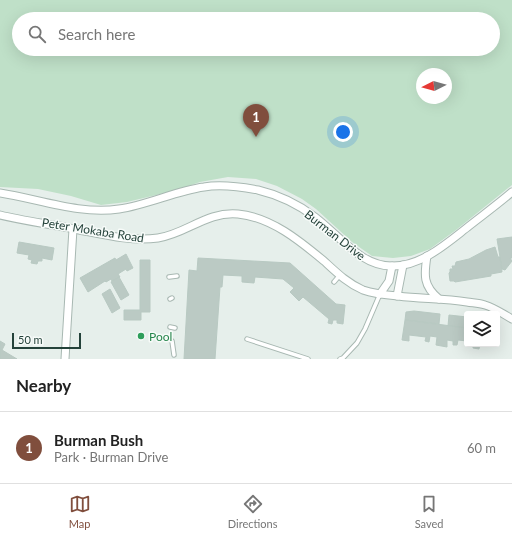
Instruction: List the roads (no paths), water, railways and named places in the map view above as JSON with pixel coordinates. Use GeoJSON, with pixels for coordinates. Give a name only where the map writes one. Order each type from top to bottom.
{"type":"FeatureCollection","features":[{"type":"Feature","properties":{"kind":"street","name":"Burman Drive"},"geometry":{"type":"LineString","coordinates":[[0,193],[72,208],[96,210],[119,209],[206,186],[257,190],[290,201],[315,217],[371,262],[392,266],[403,265],[427,256],[452,239],[512,192]]}},
{"type":"Feature","properties":{"kind":"street","name":"Peter Mokaba Road"},"geometry":{"type":"LineString","coordinates":[[0,215],[73,229],[130,238],[148,239],[160,238],[222,214],[251,216],[269,223],[295,238],[340,275],[355,286],[364,290],[380,294],[440,299],[484,305],[501,312],[512,319]]}},
{"type":"Feature","properties":{"kind":"street"},"geometry":{"type":"LineString","coordinates":[[65,359],[73,229]]}},
{"type":"Feature","properties":{"kind":"street"},"geometry":{"type":"LineString","coordinates":[[427,256],[425,271],[426,280],[429,288],[440,299]]}},
{"type":"Feature","properties":{"kind":"street"},"geometry":{"type":"LineString","coordinates":[[397,296],[403,265]]}},
{"type":"Feature","properties":{"kind":"street"},"geometry":{"type":"LineString","coordinates":[[380,294],[389,281],[392,266]]}},
{"type":"Feature","properties":{"kind":"lane"},"geometry":{"type":"LineString","coordinates":[[334,282],[340,275]]}},
{"type":"Feature","properties":{"kind":"lane"},"geometry":{"type":"LineString","coordinates":[[169,277],[178,276]]}},
{"type":"Feature","properties":{"kind":"lane"},"geometry":{"type":"LineString","coordinates":[[340,359],[343,358],[357,343],[365,329],[380,294]]}},
{"type":"Feature","properties":{"kind":"lane"},"geometry":{"type":"LineString","coordinates":[[170,327],[175,328]]}},
{"type":"Feature","properties":{"kind":"lane"},"geometry":{"type":"LineString","coordinates":[[247,339],[308,359]]}},
{"type":"Feature","properties":{"kind":"lane"},"geometry":{"type":"LineString","coordinates":[[172,340],[174,355]]}},
{"type":"Feature","properties":{"kind":"place","name":"Burman Bush"},"geometry":{"type":"Point","coordinates":[256,137]}},
{"type":"Feature","properties":{"kind":"place","name":"Pool"},"geometry":{"type":"Point","coordinates":[141,336]}}]}
